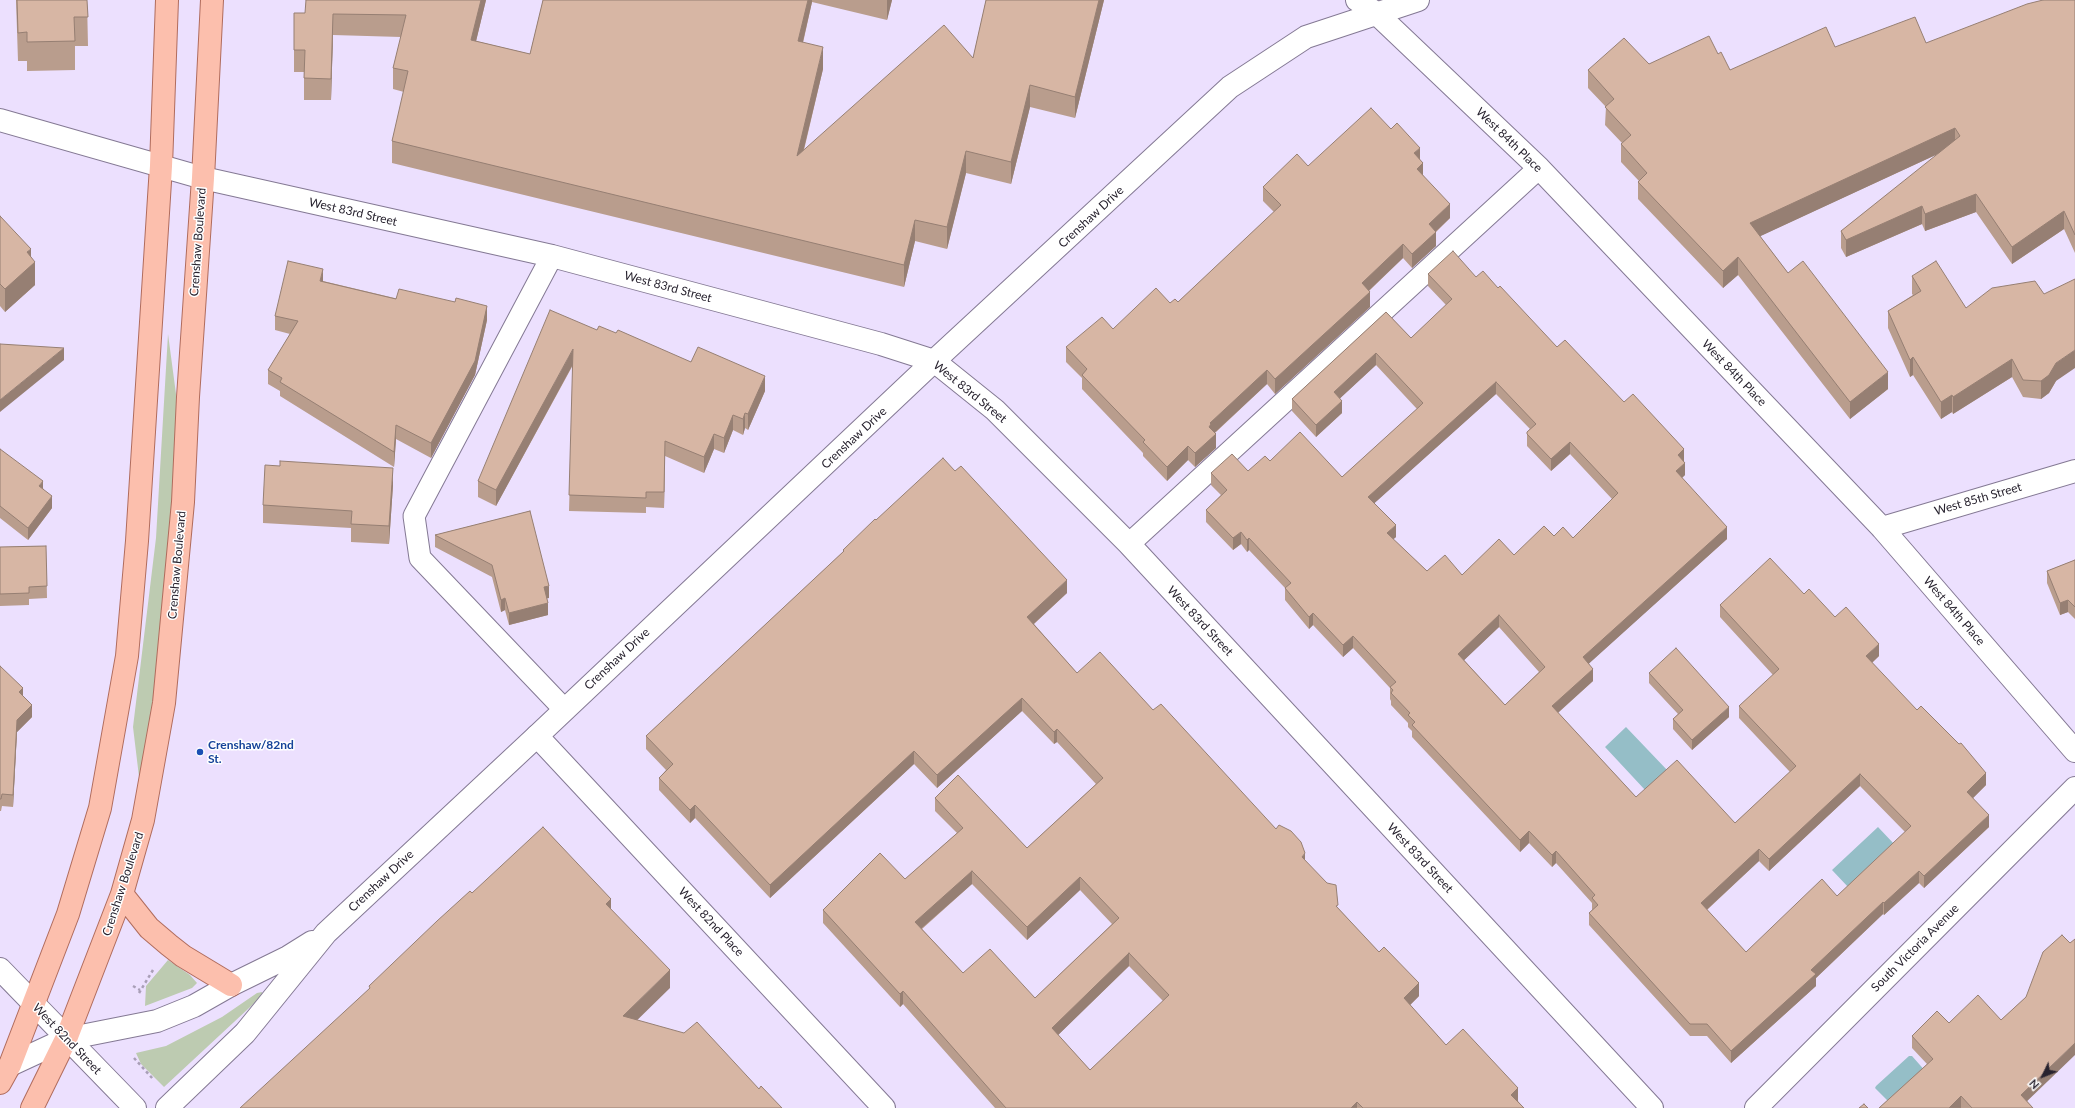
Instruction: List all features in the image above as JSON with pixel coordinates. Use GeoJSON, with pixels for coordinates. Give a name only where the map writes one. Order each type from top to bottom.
{"type":"FeatureCollection","features":[{"type":"Feature","properties":{"kind":"main road"},"geometry":{"type":"LineString","coordinates":[[5,1074],[34,1005],[68,914],[100,808],[126,656],[137,541],[161,166],[167,0]]}},
{"type":"Feature","properties":{"kind":"main road","name":"Crenshaw Boulevard"},"geometry":{"type":"LineString","coordinates":[[32,1108],[66,1039],[122,894],[143,820],[164,703],[183,502],[188,397],[203,178],[212,0]]}},
{"type":"Feature","properties":{"kind":"main road"},"geometry":{"type":"LineString","coordinates":[[122,894],[149,928],[169,945],[183,956],[231,985]]}},
{"type":"Feature","properties":{"kind":"street","name":"West 84th Place"},"geometry":{"type":"LineString","coordinates":[[1357,0],[1376,13],[1539,168],[1882,528],[2075,751]]}},
{"type":"Feature","properties":{"kind":"street","name":"Crenshaw Drive"},"geometry":{"type":"LineString","coordinates":[[166,1108],[245,1032],[326,933],[934,362],[1230,87],[1306,37],[1418,0]]}},
{"type":"Feature","properties":{"kind":"street","name":"West 83rd Street"},"geometry":{"type":"LineString","coordinates":[[0,120],[203,178],[552,256],[873,342],[934,362],[995,410],[1129,544],[1652,1108]]}},
{"type":"Feature","properties":{"kind":"street","name":"West 85th Street"},"geometry":{"type":"LineString","coordinates":[[1882,528],[2075,471]]}},
{"type":"Feature","properties":{"kind":"street","name":"West 82nd Place"},"geometry":{"type":"LineString","coordinates":[[537,736],[884,1108]]}},
{"type":"Feature","properties":{"kind":"street","name":"South Victoria Avenue"},"geometry":{"type":"LineString","coordinates":[[1756,1108],[2075,788]]}},
{"type":"Feature","properties":{"kind":"street","name":"Crenshaw Drive"},"geometry":{"type":"LineString","coordinates":[[5,1074],[66,1039],[157,1021],[194,1006],[231,985],[288,957],[326,933]]}},
{"type":"Feature","properties":{"kind":"street","name":"West 82nd Street"},"geometry":{"type":"LineString","coordinates":[[0,969],[66,1039],[136,1108]]}},
{"type":"Feature","properties":{"kind":"lane"},"geometry":{"type":"LineString","coordinates":[[1129,544],[1539,168]]}},
{"type":"Feature","properties":{"kind":"lane"},"geometry":{"type":"LineString","coordinates":[[552,256],[414,516],[420,558],[564,709]]}},
{"type":"Feature","properties":{"kind":"path"},"geometry":{"type":"LineString","coordinates":[[138,996],[140,990],[156,966]]}},
{"type":"Feature","properties":{"kind":"path"},"geometry":{"type":"LineString","coordinates":[[133,986],[140,990]]}},
{"type":"Feature","properties":{"kind":"path"},"geometry":{"type":"LineString","coordinates":[[129,1053],[158,1084]]}},
{"type":"Feature","properties":{"kind":"shaded area"},"geometry":{"type":"Polygon","coordinates":[[[168,334],[178,409],[171,541],[155,701],[140,785],[133,727],[156,538],[168,334]]]}},
{"type":"Feature","properties":{"kind":"shaded area"},"geometry":{"type":"Polygon","coordinates":[[[1626,727],[1668,771],[1646,791],[1605,747],[1626,727]]]}},
{"type":"Feature","properties":{"kind":"shaded area"},"geometry":{"type":"Polygon","coordinates":[[[1878,827],[1895,845],[1849,888],[1832,870],[1878,827]]]}},
{"type":"Feature","properties":{"kind":"shaded area"},"geometry":{"type":"Polygon","coordinates":[[[168,960],[190,975],[197,983],[192,988],[145,1006],[146,986],[168,960]]]}},
{"type":"Feature","properties":{"kind":"shaded area"},"geometry":{"type":"Polygon","coordinates":[[[262,992],[262,996],[164,1087],[141,1064],[136,1053],[166,1046],[222,1017],[257,993],[262,992]]]}},
{"type":"Feature","properties":{"kind":"shaded area"},"geometry":{"type":"Polygon","coordinates":[[[1909,1056],[1912,1056],[1942,1090],[1890,1103],[1875,1088],[1909,1056]]]}},
{"type":"Feature","properties":{"kind":"building"},"geometry":{"type":"Polygon","coordinates":[[[17,0],[87,0],[88,17],[74,17],[75,41],[27,42],[27,32],[18,33],[17,0]]]}},
{"type":"Feature","properties":{"kind":"building"},"geometry":{"type":"Polygon","coordinates":[[[306,0],[481,0],[471,40],[530,54],[543,0],[808,0],[798,41],[823,47],[797,156],[944,25],[973,58],[986,0],[1099,0],[1075,97],[1030,85],[1011,162],[966,151],[947,227],[915,220],[904,265],[392,141],[408,71],[393,68],[406,15],[333,14],[331,79],[304,78],[305,50],[294,50],[294,13],[305,13],[306,0]]]}},
{"type":"Feature","properties":{"kind":"building"},"geometry":{"type":"Polygon","coordinates":[[[2043,0],[2075,0],[2075,235],[2064,211],[2012,247],[1976,194],[1925,214],[1922,206],[1846,240],[1841,231],[1960,136],[1955,128],[1750,223],[1788,273],[1803,261],[1888,372],[1850,402],[1738,257],[1723,271],[1638,182],[1647,173],[1621,144],[1631,135],[1605,107],[1614,99],[1588,70],[1624,38],[1649,64],[1709,36],[1718,54],[1721,52],[1730,70],[1826,27],[1835,47],[1915,17],[1926,43],[2027,4],[2043,0]]]}},
{"type":"Feature","properties":{"kind":"building"},"geometry":{"type":"Polygon","coordinates":[[[1371,108],[1391,129],[1397,123],[1420,148],[1414,153],[1423,163],[1417,169],[1450,204],[1429,224],[1436,232],[1412,254],[1403,244],[1362,283],[1370,292],[1275,379],[1267,370],[1210,423],[1211,424],[1209,427],[1216,434],[1195,453],[1188,446],[1167,467],[1143,442],[1145,440],[1082,375],[1087,369],[1066,347],[1102,317],[1113,329],[1156,288],[1170,303],[1175,299],[1178,302],[1281,205],[1263,187],[1297,154],[1308,166],[1371,108]]]}},
{"type":"Feature","properties":{"kind":"building"},"geometry":{"type":"Polygon","coordinates":[[[0,216],[31,249],[27,252],[35,262],[5,289],[0,284],[0,216]]]}},
{"type":"Feature","properties":{"kind":"building"},"geometry":{"type":"Polygon","coordinates":[[[1453,251],[1476,277],[1483,271],[1498,288],[1500,286],[1557,347],[1565,340],[1624,402],[1633,394],[1684,449],[1678,455],[1685,463],[1676,471],[1727,527],[1583,657],[1593,669],[1552,706],[1636,797],[1677,760],[1735,823],[1796,766],[1739,706],[1779,669],[1720,605],[1770,558],[1804,594],[1809,589],[1835,617],[1846,607],[1879,644],[1866,656],[1917,710],[1921,706],[1959,744],[1961,743],[1986,773],[1967,792],[1989,815],[1924,876],[1919,871],[1884,903],[1883,902],[1811,970],[1816,974],[1731,1051],[1707,1024],[1690,1024],[1589,913],[1598,905],[1592,898],[1595,895],[1556,851],[1552,855],[1529,831],[1520,840],[1412,725],[1415,722],[1408,715],[1410,713],[1391,693],[1393,690],[1390,687],[1396,682],[1353,636],[1343,645],[1313,613],[1309,617],[1285,588],[1291,583],[1249,538],[1247,540],[1241,532],[1233,538],[1206,510],[1227,490],[1211,473],[1232,454],[1248,471],[1265,456],[1270,461],[1300,432],[1342,477],[1423,403],[1376,353],[1334,392],[1342,401],[1316,425],[1292,399],[1386,312],[1411,338],[1452,299],[1428,274],[1453,251]],[[1496,382],[1368,497],[1396,525],[1387,533],[1427,571],[1445,555],[1462,575],[1499,539],[1514,555],[1544,526],[1554,536],[1563,527],[1573,538],[1618,493],[1570,442],[1551,459],[1527,434],[1527,432],[1536,424],[1496,382]],[[1499,615],[1458,654],[1505,705],[1545,667],[1499,615]],[[1860,774],[1769,859],[1759,849],[1701,903],[1746,952],[1822,879],[1837,896],[1911,826],[1860,774]]]}},
{"type":"Feature","properties":{"kind":"building"},"geometry":{"type":"Polygon","coordinates":[[[288,261],[323,269],[320,281],[396,299],[399,289],[455,302],[456,298],[487,306],[475,361],[431,443],[396,425],[394,452],[280,382],[282,378],[268,370],[298,321],[275,316],[288,261]]]}},
{"type":"Feature","properties":{"kind":"building"},"geometry":{"type":"Polygon","coordinates":[[[1936,261],[1966,308],[1992,288],[2035,281],[2044,294],[2075,279],[2075,350],[2056,363],[2049,375],[2041,381],[2023,380],[2012,359],[1953,397],[1952,395],[1941,402],[1913,357],[1910,360],[1888,311],[1921,291],[1912,276],[1936,261]]]}},
{"type":"Feature","properties":{"kind":"building"},"geometry":{"type":"Polygon","coordinates":[[[550,310],[597,330],[599,326],[616,333],[618,330],[691,362],[698,347],[765,376],[748,414],[745,413],[743,419],[733,415],[724,438],[714,434],[704,457],[665,441],[664,492],[646,492],[646,498],[569,495],[573,349],[496,490],[478,481],[550,310]]]}},
{"type":"Feature","properties":{"kind":"building"},"geometry":{"type":"Polygon","coordinates":[[[0,344],[64,348],[0,400],[0,344]]]}},
{"type":"Feature","properties":{"kind":"building"},"geometry":{"type":"Polygon","coordinates":[[[0,449],[43,481],[39,486],[52,496],[28,528],[0,506],[0,449]]]}},
{"type":"Feature","properties":{"kind":"building"},"geometry":{"type":"Polygon","coordinates":[[[943,458],[955,471],[961,466],[1067,580],[1027,617],[1077,673],[1100,652],[1153,710],[1161,704],[1276,829],[1279,825],[1291,831],[1301,842],[1305,853],[1302,857],[1327,883],[1336,885],[1338,905],[1336,906],[1379,952],[1384,947],[1419,983],[1404,998],[1446,1045],[1463,1029],[1518,1088],[1511,1095],[1524,1108],[1363,1108],[1357,1102],[1351,1108],[1006,1108],[903,991],[900,994],[823,910],[880,853],[905,879],[963,828],[935,798],[958,775],[1027,848],[1103,778],[1057,729],[1054,732],[1022,698],[937,775],[914,751],[770,885],[695,805],[690,810],[659,778],[673,764],[646,736],[844,551],[843,550],[875,519],[876,520],[943,458]],[[972,871],[915,922],[963,973],[990,949],[1035,998],[1119,918],[1080,877],[1027,927],[972,871]],[[1129,953],[1052,1028],[1090,1070],[1169,995],[1129,953]]]}},
{"type":"Feature","properties":{"kind":"building"},"geometry":{"type":"Polygon","coordinates":[[[280,461],[393,468],[389,526],[351,524],[352,511],[263,505],[265,465],[280,466],[280,461]]]}},
{"type":"Feature","properties":{"kind":"building"},"geometry":{"type":"Polygon","coordinates":[[[530,511],[549,586],[544,587],[548,603],[509,613],[505,598],[501,600],[492,565],[435,535],[530,511]]]}},
{"type":"Feature","properties":{"kind":"building"},"geometry":{"type":"Polygon","coordinates":[[[46,546],[47,586],[29,587],[29,593],[0,594],[0,547],[46,546]]]}},
{"type":"Feature","properties":{"kind":"building"},"geometry":{"type":"Polygon","coordinates":[[[2075,560],[2075,607],[2068,600],[2060,603],[2047,571],[2075,560]]]}},
{"type":"Feature","properties":{"kind":"building"},"geometry":{"type":"Polygon","coordinates":[[[1676,648],[1729,707],[1692,740],[1673,719],[1683,710],[1649,673],[1676,648]]]}},
{"type":"Feature","properties":{"kind":"building"},"geometry":{"type":"Polygon","coordinates":[[[0,666],[23,688],[19,692],[32,705],[17,720],[13,795],[2,794],[1,799],[0,799],[0,666]]]}},
{"type":"Feature","properties":{"kind":"building"},"geometry":{"type":"Polygon","coordinates":[[[543,827],[611,899],[606,904],[670,970],[623,1016],[684,1033],[697,1022],[759,1089],[761,1086],[782,1108],[240,1108],[370,988],[369,986],[437,921],[470,891],[472,893],[543,827]]]}},
{"type":"Feature","properties":{"kind":"building"},"geometry":{"type":"Polygon","coordinates":[[[2062,935],[2070,943],[2075,939],[2075,1043],[2021,1095],[2033,1108],[1972,1108],[1961,1096],[1949,1108],[1879,1108],[1933,1059],[1912,1036],[1937,1011],[1949,1023],[1978,995],[2001,1020],[2026,997],[2043,952],[2062,935]]]}},
{"type":"Feature","properties":{"kind":"building"},"geometry":{"type":"Polygon","coordinates":[[[1864,1104],[1868,1108],[1859,1108],[1864,1104]]]}},
{"type":"Feature","properties":{"kind":"place","name":"Crenshaw/82nd St."},"geometry":{"type":"Point","coordinates":[200,752]}}]}
